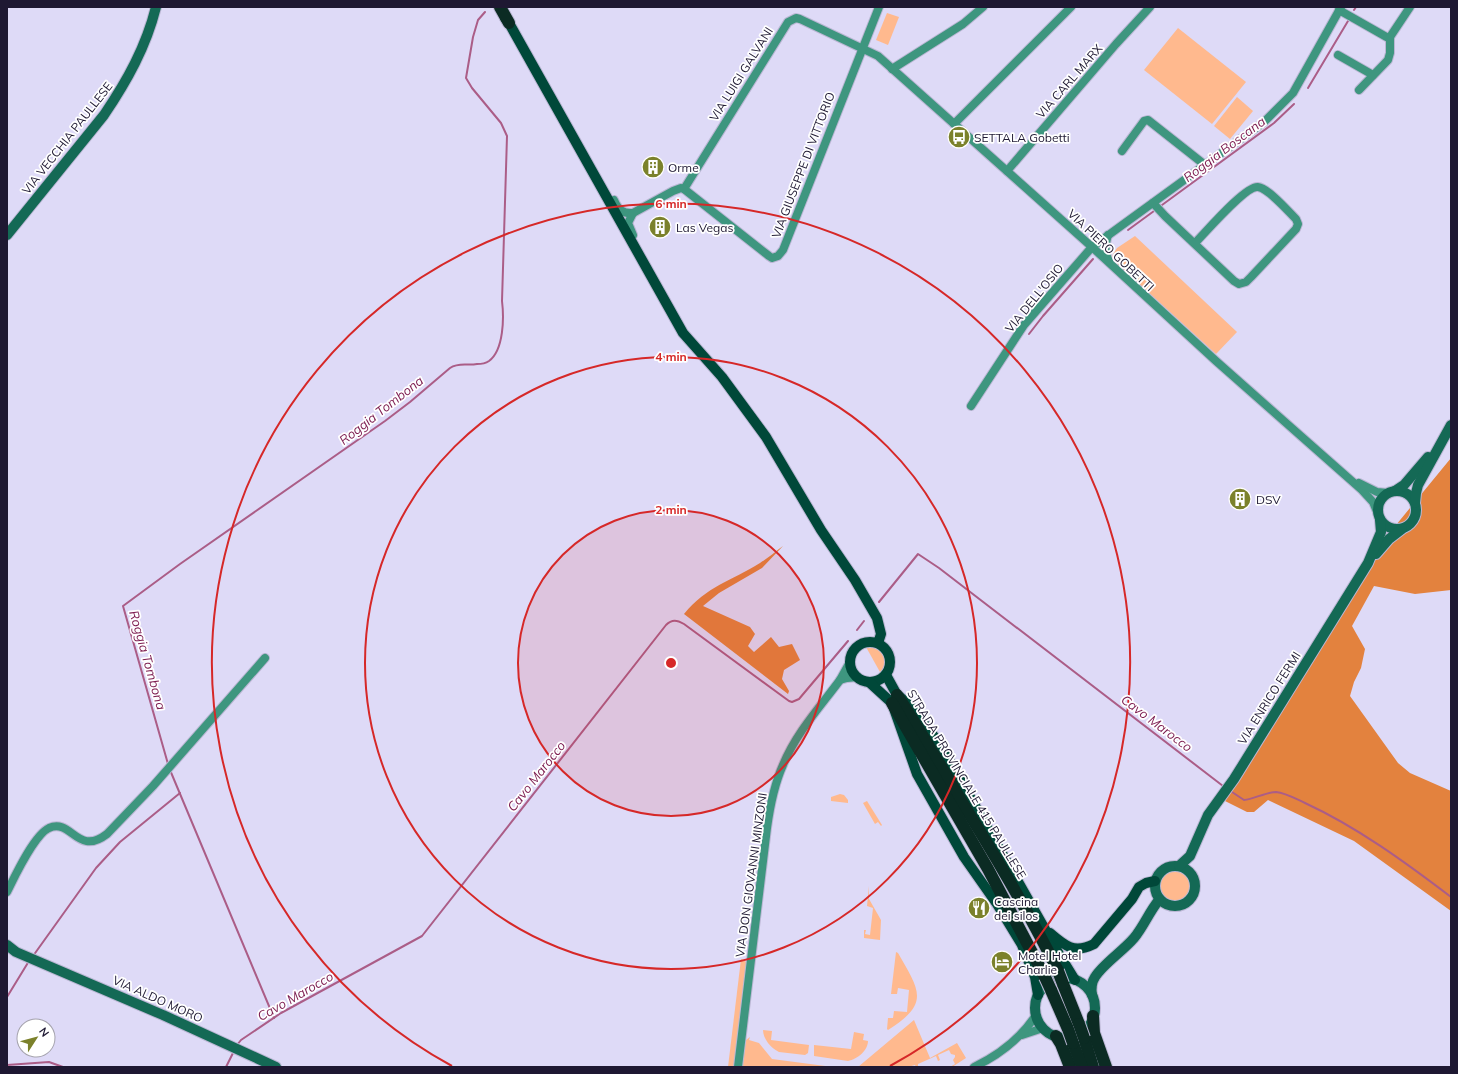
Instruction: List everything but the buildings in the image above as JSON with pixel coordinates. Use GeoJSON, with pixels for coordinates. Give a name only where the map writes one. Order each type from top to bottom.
{"type":"FeatureCollection","features":[{"type":"Feature","properties":{"kind":"highway"},"geometry":{"type":"LineString","coordinates":[[500,7],[509,23]]}},
{"type":"Feature","properties":{"kind":"highway"},"geometry":{"type":"LineString","coordinates":[[895,699],[988,869],[1051,990],[1074,1027],[1079,1041],[1093,1067]]}},
{"type":"Feature","properties":{"kind":"highway","name":"STRADA PROVINCIALE 415 PAULLESE"},"geometry":{"type":"LineString","coordinates":[[895,699],[913,720],[991,850],[1047,949],[1063,984],[1074,1027]]}},
{"type":"Feature","properties":{"kind":"highway"},"geometry":{"type":"LineString","coordinates":[[1093,1016],[1094,1033],[1106,1067]]}},
{"type":"Feature","properties":{"kind":"highway"},"geometry":{"type":"LineString","coordinates":[[1056,1036],[1061,1044],[1070,1067]]}},
{"type":"Feature","properties":{"kind":"highway"},"geometry":{"type":"LineString","coordinates":[[1079,1041],[1082,1067]]}},
{"type":"Feature","properties":{"kind":"main road","name":"VIA VECCHIA PAULLESE"},"geometry":{"type":"LineString","coordinates":[[7,235],[104,115],[118,95],[135,65],[149,30],[156,7]]}},
{"type":"Feature","properties":{"kind":"main road"},"geometry":{"type":"LineString","coordinates":[[495,7],[509,23],[683,333],[722,377],[766,437],[821,530],[855,580],[877,618],[881,634],[878,643]]}},
{"type":"Feature","properties":{"kind":"main road"},"geometry":{"type":"LineString","coordinates":[[1415,503],[1418,485],[1451,425]]}},
{"type":"Feature","properties":{"kind":"main road"},"geometry":{"type":"LineString","coordinates":[[1368,563],[1381,532],[1379,502],[1404,485],[1444,436]]}},
{"type":"Feature","properties":{"kind":"main road"},"geometry":{"type":"LineString","coordinates":[[1368,563],[1389,539],[1413,522],[1416,516],[1417,509],[1411,497],[1406,493],[1392,492]]}},
{"type":"Feature","properties":{"kind":"main road"},"geometry":{"type":"LineString","coordinates":[[1379,517],[1390,528],[1402,529]]}},
{"type":"Feature","properties":{"kind":"main road","name":"VIA ENRICO FERMI"},"geometry":{"type":"LineString","coordinates":[[1193,878],[1195,848],[1200,832],[1208,815],[1234,779],[1368,563]]}},
{"type":"Feature","properties":{"kind":"main road"},"geometry":{"type":"LineString","coordinates":[[869,642],[878,643],[885,648],[890,659],[890,667],[886,675],[878,680],[869,682],[858,677],[852,670],[850,662],[852,654],[858,646],[869,642]]}},
{"type":"Feature","properties":{"kind":"main road","name":"STRADA PROVINCIALE 415 PAULLESE"},"geometry":{"type":"LineString","coordinates":[[886,675],[895,699]]}},
{"type":"Feature","properties":{"kind":"main road","name":"STRADA PROVINCIALE 415 PAULLESE"},"geometry":{"type":"LineString","coordinates":[[869,682],[895,699]]}},
{"type":"Feature","properties":{"kind":"main road"},"geometry":{"type":"LineString","coordinates":[[1038,995],[1035,977],[1022,945],[997,904],[964,857],[917,774],[895,699],[900,697],[910,706],[940,744],[1044,928],[1077,981]]}},
{"type":"Feature","properties":{"kind":"main road","name":"VIA ENRICO FERMI"},"geometry":{"type":"LineString","coordinates":[[1179,866],[1190,856],[1195,848]]}},
{"type":"Feature","properties":{"kind":"main road"},"geometry":{"type":"LineString","coordinates":[[1170,866],[1179,866],[1189,872],[1193,878],[1195,883],[1194,893],[1186,904],[1172,907],[1165,905],[1159,900],[1154,890],[1155,882],[1162,870],[1170,866]]}},
{"type":"Feature","properties":{"kind":"main road"},"geometry":{"type":"LineString","coordinates":[[1044,928],[1070,948],[1086,948],[1094,944],[1102,936],[1132,899],[1139,887],[1146,883],[1155,882]]}},
{"type":"Feature","properties":{"kind":"main road"},"geometry":{"type":"LineString","coordinates":[[1093,997],[1088,989],[1077,981],[1066,978],[1055,980],[1045,986],[1038,995],[1035,1005],[1036,1015],[1043,1028],[1056,1036],[1067,1037],[1078,1035],[1086,1029],[1093,1016],[1095,1006],[1091,986],[1095,977],[1135,937],[1149,913],[1159,900]]}},
{"type":"Feature","properties":{"kind":"main road","name":"VIA ALDO MORO"},"geometry":{"type":"LineString","coordinates":[[7,945],[16,952],[31,959],[163,1015],[276,1067]]}},
{"type":"Feature","properties":{"kind":"main road","name":"VIA ALDO MORO"},"geometry":{"type":"LineString","coordinates":[[7,954],[31,959]]}},
{"type":"Feature","properties":{"kind":"main road"},"geometry":{"type":"LineString","coordinates":[[1077,981],[1099,972]]}},
{"type":"Feature","properties":{"kind":"street","name":"VIA GIUSEPPE DI VITTORIO"},"geometry":{"type":"LineString","coordinates":[[684,189],[769,256],[772,258],[778,256],[783,250],[879,7]]}},
{"type":"Feature","properties":{"kind":"street"},"geometry":{"type":"LineString","coordinates":[[892,69],[963,24],[983,7]]}},
{"type":"Feature","properties":{"kind":"street"},"geometry":{"type":"LineString","coordinates":[[954,124],[1071,7]]}},
{"type":"Feature","properties":{"kind":"street","name":"VIA CARL MARX"},"geometry":{"type":"LineString","coordinates":[[1007,171],[1116,44],[1150,7]]}},
{"type":"Feature","properties":{"kind":"street"},"geometry":{"type":"LineString","coordinates":[[1359,90],[1388,58],[1390,53],[1390,39],[1410,7]]}},
{"type":"Feature","properties":{"kind":"street"},"geometry":{"type":"LineString","coordinates":[[1340,8],[1390,39]]}},
{"type":"Feature","properties":{"kind":"street","name":"VIA DELL'OSIO"},"geometry":{"type":"LineString","coordinates":[[972,406],[1024,325],[1092,247],[1264,122],[1293,93],[1340,8]]}},
{"type":"Feature","properties":{"kind":"street","name":"VIA LUIGI GALVANI"},"geometry":{"type":"LineString","coordinates":[[684,189],[788,22],[796,18],[800,19],[862,48]]}},
{"type":"Feature","properties":{"kind":"street","name":"VIA PIERO GOBETTI"},"geometry":{"type":"LineString","coordinates":[[862,48],[878,56],[1342,472]]}},
{"type":"Feature","properties":{"kind":"street"},"geometry":{"type":"LineString","coordinates":[[1338,55],[1373,75]]}},
{"type":"Feature","properties":{"kind":"street"},"geometry":{"type":"LineString","coordinates":[[1122,151],[1144,121],[1148,120],[1205,165]]}},
{"type":"Feature","properties":{"kind":"street"},"geometry":{"type":"LineString","coordinates":[[594,174],[604,182],[620,209],[626,214],[632,213],[673,190],[680,188],[684,189]]}},
{"type":"Feature","properties":{"kind":"street"},"geometry":{"type":"LineString","coordinates":[[1153,203],[1195,244],[1234,281],[1239,284],[1246,282],[1251,277],[1296,229],[1298,224],[1296,218],[1266,190],[1260,187],[1254,187],[1232,204],[1195,244]]}},
{"type":"Feature","properties":{"kind":"street"},"geometry":{"type":"LineString","coordinates":[[632,213],[628,223],[638,245],[640,257]]}},
{"type":"Feature","properties":{"kind":"street"},"geometry":{"type":"LineString","coordinates":[[1108,235],[1105,252],[1108,260],[1114,268]]}},
{"type":"Feature","properties":{"kind":"street"},"geometry":{"type":"LineString","coordinates":[[1342,472],[1377,492],[1392,492]]}},
{"type":"Feature","properties":{"kind":"street"},"geometry":{"type":"LineString","coordinates":[[1342,472],[1370,498],[1379,517]]}},
{"type":"Feature","properties":{"kind":"street"},"geometry":{"type":"LineString","coordinates":[[7,892],[36,841],[49,828],[59,827],[86,842],[98,840],[107,834],[153,786],[265,658]]}},
{"type":"Feature","properties":{"kind":"street","name":"VIA DON GIOVANNI MINZONI"},"geometry":{"type":"LineString","coordinates":[[738,1067],[767,828],[774,790],[788,753],[803,729],[840,680],[850,662]]}},
{"type":"Feature","properties":{"kind":"street"},"geometry":{"type":"LineString","coordinates":[[840,680],[858,677]]}},
{"type":"Feature","properties":{"kind":"street"},"geometry":{"type":"LineString","coordinates":[[974,1067],[997,1054],[1020,1036],[1030,1025],[1036,1015]]}},
{"type":"Feature","properties":{"kind":"street"},"geometry":{"type":"LineString","coordinates":[[1020,1036],[1043,1028]]}},
{"type":"Feature","properties":{"kind":"shaded area"},"geometry":{"type":"Polygon","coordinates":[[[887,13],[899,17],[888,45],[876,40],[887,13]]]}},
{"type":"Feature","properties":{"kind":"shaded area"},"geometry":{"type":"Polygon","coordinates":[[[1178,28],[1246,82],[1212,124],[1144,70],[1178,28]]]}},
{"type":"Feature","properties":{"kind":"shaded area"},"geometry":{"type":"Polygon","coordinates":[[[1237,97],[1253,111],[1230,139],[1214,126],[1237,97]]]}},
{"type":"Feature","properties":{"kind":"shaded area"},"geometry":{"type":"Polygon","coordinates":[[[1135,236],[1237,332],[1216,354],[1114,261],[1112,256],[1117,248],[1135,236]]]}},
{"type":"Feature","properties":{"kind":"shaded area"},"geometry":{"type":"Polygon","coordinates":[[[1451,458],[1451,590],[1415,594],[1374,586],[1352,626],[1365,649],[1361,668],[1354,682],[1350,696],[1398,763],[1410,773],[1451,791],[1451,911],[1354,841],[1268,800],[1254,812],[1247,812],[1223,800],[1309,667],[1396,525],[1451,458]]]}},
{"type":"Feature","properties":{"kind":"shaded area"},"geometry":{"type":"Polygon","coordinates":[[[783,546],[762,568],[719,593],[703,606],[750,627],[755,634],[748,646],[754,652],[771,637],[779,647],[792,644],[800,660],[784,670],[782,679],[789,691],[788,694],[684,614],[711,590],[760,563],[783,546]]]}},
{"type":"Feature","properties":{"kind":"shaded area"},"geometry":{"type":"Polygon","coordinates":[[[871,645],[877,646],[887,655],[884,668],[880,672],[866,647],[871,645]]]}},
{"type":"Feature","properties":{"kind":"shaded area"},"geometry":{"type":"Polygon","coordinates":[[[840,794],[844,795],[848,800],[848,803],[831,801],[831,797],[840,794]]]}},
{"type":"Feature","properties":{"kind":"shaded area"},"geometry":{"type":"Polygon","coordinates":[[[867,801],[882,825],[881,826],[878,822],[875,824],[863,803],[867,801]]]}},
{"type":"Feature","properties":{"kind":"shaded area"},"geometry":{"type":"Polygon","coordinates":[[[1175,871],[1186,875],[1190,886],[1186,897],[1175,901],[1164,897],[1160,886],[1164,875],[1175,871]]]}},
{"type":"Feature","properties":{"kind":"shaded area"},"geometry":{"type":"Polygon","coordinates":[[[869,886],[869,899],[881,920],[880,940],[864,938],[864,930],[866,930],[865,934],[870,935],[873,908],[867,906],[869,886]]]}},
{"type":"Feature","properties":{"kind":"shaded area"},"geometry":{"type":"Polygon","coordinates":[[[896,952],[898,953],[911,977],[917,995],[916,1004],[911,1012],[888,1030],[888,1018],[893,1018],[894,1011],[907,1012],[909,990],[898,988],[897,994],[891,994],[896,952]]]}},
{"type":"Feature","properties":{"kind":"shaded area"},"geometry":{"type":"Polygon","coordinates":[[[741,959],[747,963],[736,1067],[728,1067],[741,959]]]}},
{"type":"Feature","properties":{"kind":"shaded area"},"geometry":{"type":"Polygon","coordinates":[[[914,1020],[930,1058],[957,1043],[966,1058],[950,1067],[955,1064],[953,1060],[955,1055],[951,1054],[949,1050],[938,1055],[940,1060],[938,1061],[936,1056],[918,1064],[918,1067],[915,1065],[908,1067],[858,1067],[914,1020]]]}},
{"type":"Feature","properties":{"kind":"shaded area"},"geometry":{"type":"Polygon","coordinates":[[[763,1030],[772,1031],[771,1040],[809,1045],[808,1053],[805,1055],[779,1052],[768,1043],[764,1037],[763,1030]]]}},
{"type":"Feature","properties":{"kind":"shaded area"},"geometry":{"type":"Polygon","coordinates":[[[854,1032],[864,1034],[863,1040],[868,1041],[868,1044],[862,1054],[848,1061],[814,1056],[814,1045],[851,1049],[854,1032]]]}},
{"type":"Feature","properties":{"kind":"shaded area"},"geometry":{"type":"Polygon","coordinates":[[[750,1037],[749,1040],[759,1043],[772,1059],[833,1067],[741,1067],[746,1040],[750,1037]]]}},
{"type":"Feature","properties":{"kind":"waterway","name":"Roggia Tombona"},"geometry":{"type":"LineString","coordinates":[[168,764],[123,606],[180,564],[385,421],[450,368],[463,364],[482,364],[489,361],[498,349],[503,324],[502,301],[507,136],[501,123],[472,88],[466,78],[473,37],[478,20],[485,12]]}},
{"type":"Feature","properties":{"kind":"waterway","name":"Roggia Boscana"},"geometry":{"type":"LineString","coordinates":[[1308,88],[1348,21]]}},
{"type":"Feature","properties":{"kind":"waterway","name":"Roggia Boscana"},"geometry":{"type":"LineString","coordinates":[[1162,205],[1274,123],[1294,104]]}},
{"type":"Feature","properties":{"kind":"waterway","name":"Roggia Boscana"},"geometry":{"type":"LineString","coordinates":[[1128,230],[1154,211]]}},
{"type":"Feature","properties":{"kind":"waterway","name":"Roggia Boscana"},"geometry":{"type":"LineString","coordinates":[[1029,334],[1093,259]]}},
{"type":"Feature","properties":{"kind":"waterway","name":"Cavo Marocco"},"geometry":{"type":"LineString","coordinates":[[879,602],[918,554],[939,568],[1223,786]]}},
{"type":"Feature","properties":{"kind":"waterway","name":"Cavo Marocco"},"geometry":{"type":"LineString","coordinates":[[237,1045],[241,1040],[281,1013],[422,936],[668,623],[675,621],[684,624],[792,702],[799,699],[848,641]]}},
{"type":"Feature","properties":{"kind":"waterway","name":"Cavo Marocco"},"geometry":{"type":"LineString","coordinates":[[857,630],[864,621]]}},
{"type":"Feature","properties":{"kind":"waterway","name":"Roggia Tombona"},"geometry":{"type":"LineString","coordinates":[[170,770],[274,1018]]}},
{"type":"Feature","properties":{"kind":"waterway","name":"Cavo Marocco"},"geometry":{"type":"LineString","coordinates":[[1229,790],[1244,800],[1276,792],[1287,795],[1324,812],[1362,834],[1398,858],[1451,897]]}},
{"type":"Feature","properties":{"kind":"waterway"},"geometry":{"type":"LineString","coordinates":[[33,956],[96,868],[120,842],[180,793]]}},
{"type":"Feature","properties":{"kind":"waterway"},"geometry":{"type":"LineString","coordinates":[[7,997],[29,961]]}},
{"type":"Feature","properties":{"kind":"waterway","name":"Cavo Marocco"},"geometry":{"type":"LineString","coordinates":[[226,1067],[234,1051]]}},
{"type":"Feature","properties":{"kind":"waterway","name":"Cavo Marocco"},"geometry":{"type":"LineString","coordinates":[[7,1065],[49,1062],[63,1067]]}},
{"type":"Feature","properties":{"kind":"place","name":"SETTALA Gobetti"},"geometry":{"type":"Point","coordinates":[959,137]}},
{"type":"Feature","properties":{"kind":"place","name":"Orme"},"geometry":{"type":"Point","coordinates":[653,167]}},
{"type":"Feature","properties":{"kind":"place","name":"Las Vegas"},"geometry":{"type":"Point","coordinates":[660,227]}},
{"type":"Feature","properties":{"kind":"place","name":"DSV"},"geometry":{"type":"Point","coordinates":[1240,499]}},
{"type":"Feature","properties":{"kind":"place","name":"Cascina dei silos"},"geometry":{"type":"Point","coordinates":[979,908]}},
{"type":"Feature","properties":{"kind":"place","name":"Motel Hotel Charlie"},"geometry":{"type":"Point","coordinates":[1002,962]}}]}
